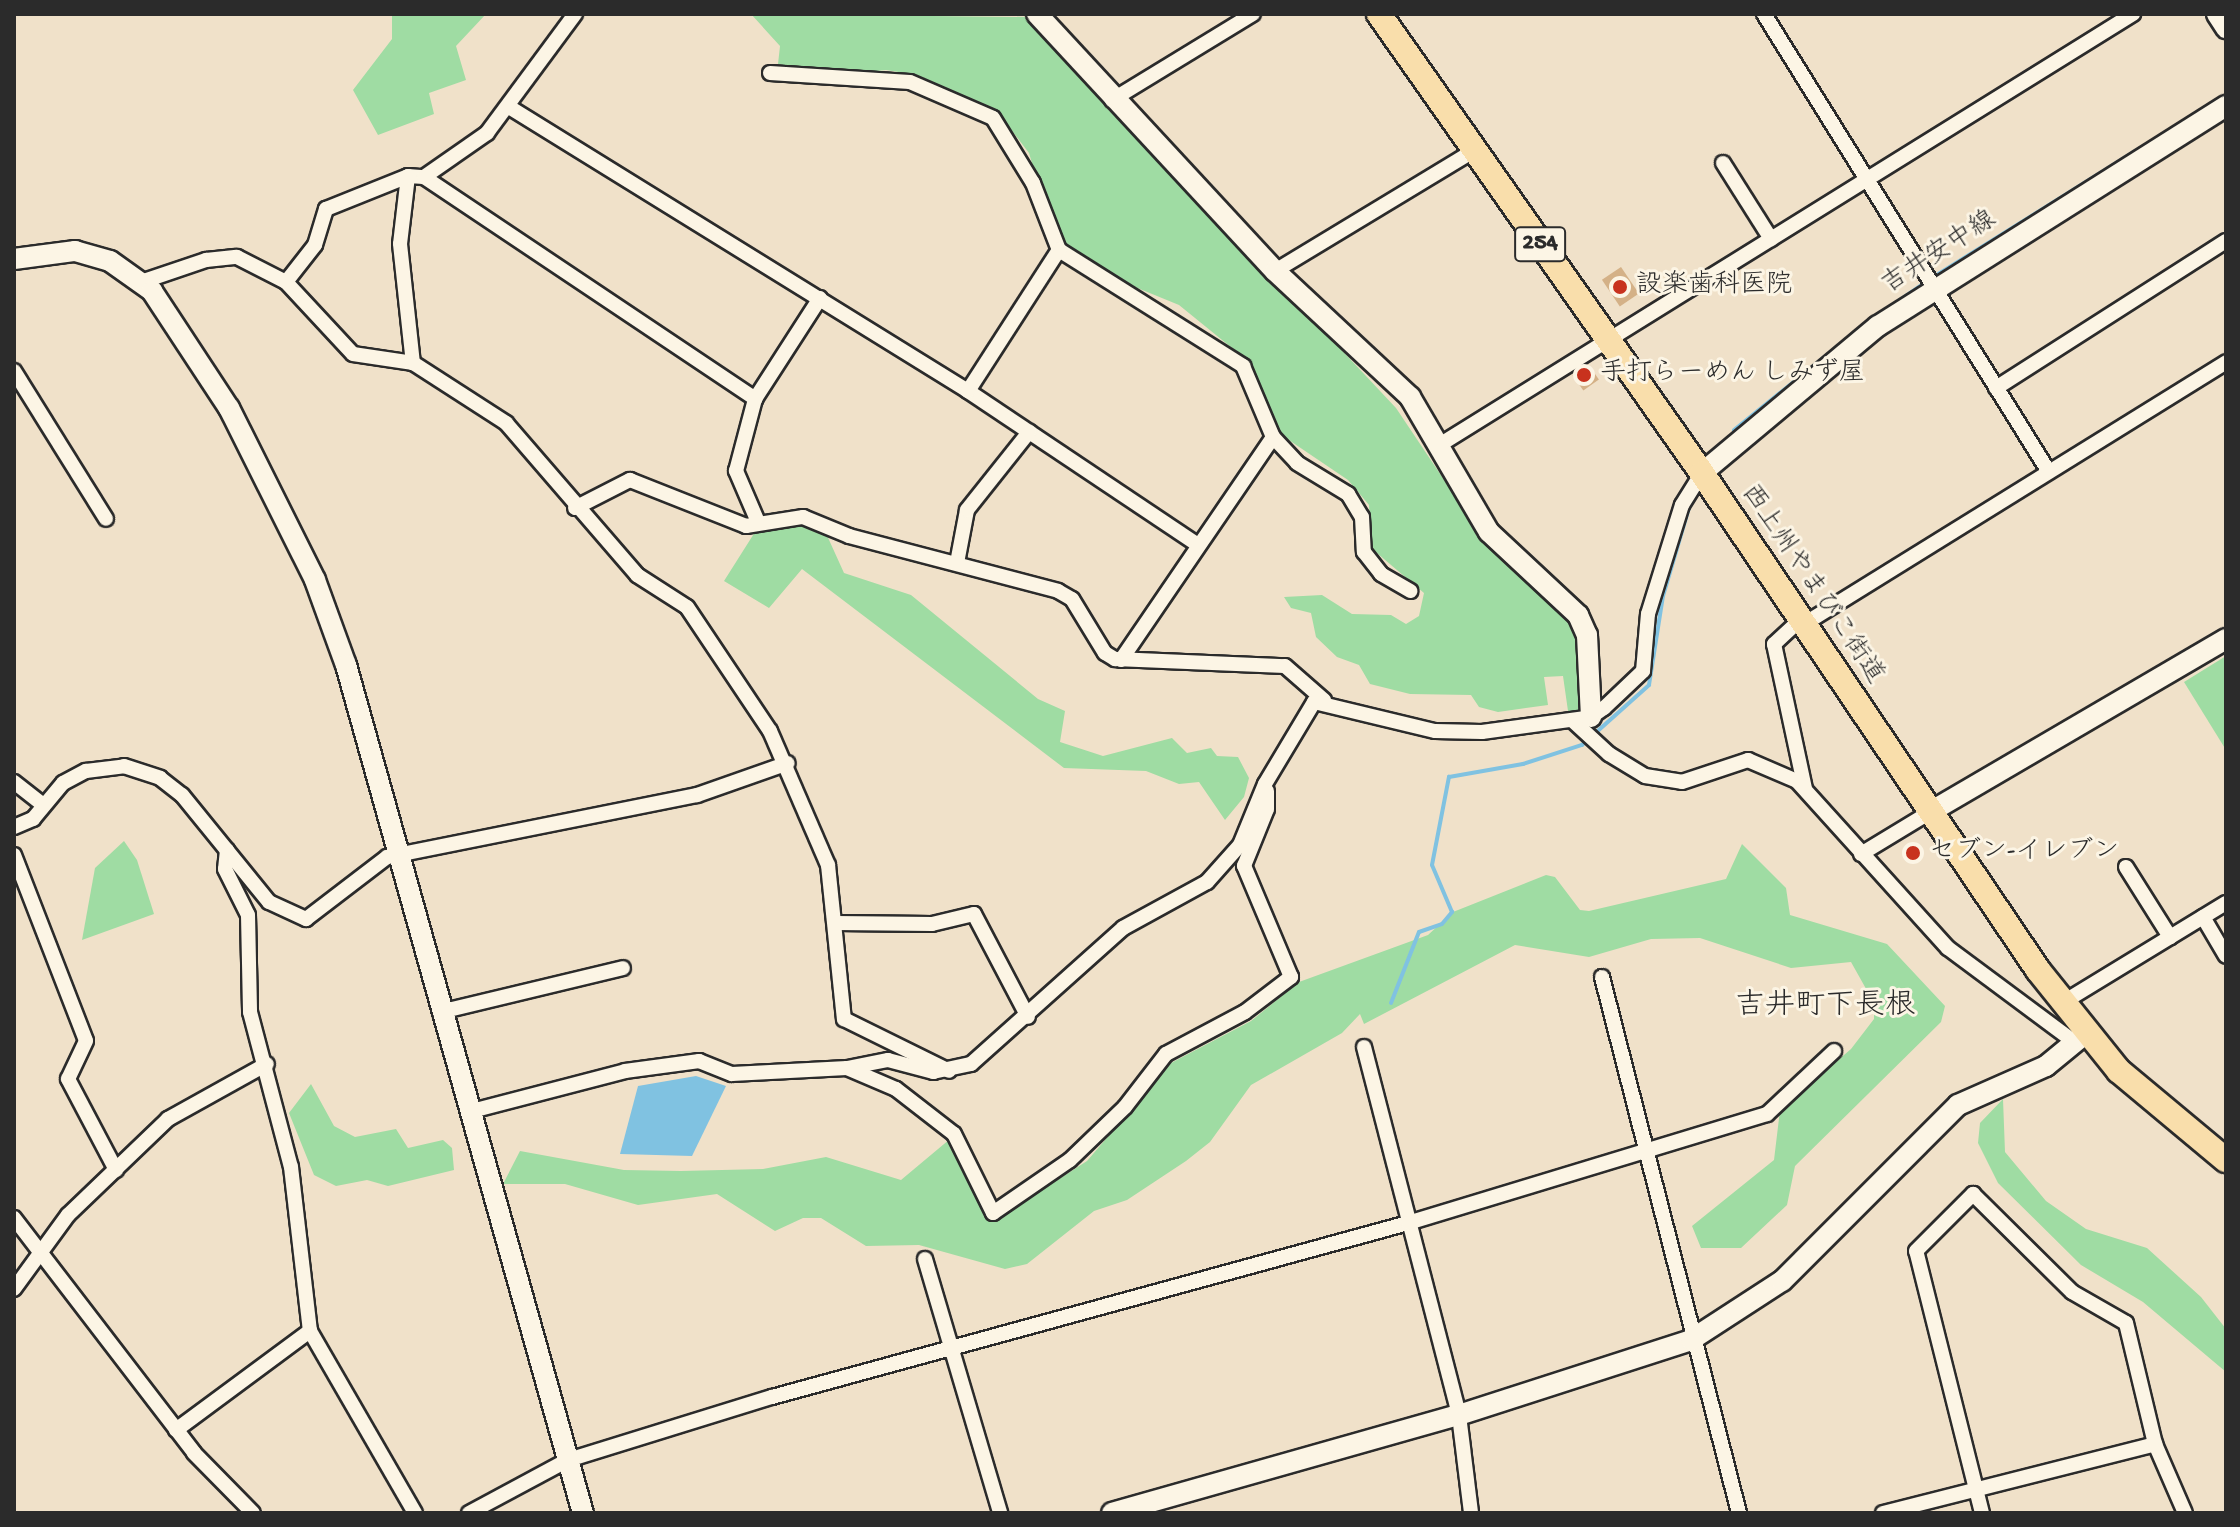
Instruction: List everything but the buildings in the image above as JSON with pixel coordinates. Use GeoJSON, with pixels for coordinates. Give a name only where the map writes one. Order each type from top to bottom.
{"type":"FeatureCollection","features":[{"type":"Feature","properties":{"kind":"highway","name":"西上州やまびこ街道"},"geometry":{"type":"LineString","coordinates":[[1379,14],[1702,473],[2062,1003],[2076,1036],[2162,1113],[2226,1160]]}},
{"type":"Feature","properties":{"kind":"street"},"geometry":{"type":"LineString","coordinates":[[424,177],[487,133],[575,14]]}},
{"type":"Feature","properties":{"kind":"street"},"geometry":{"type":"LineString","coordinates":[[1037,14],[1112,100],[1275,271],[1392,377],[1441,444],[1489,532],[1578,615],[1588,648],[1582,718],[1609,754],[1645,776],[1691,780],[1748,760],[1805,788],[1861,854],[1970,968],[2076,1036],[2046,1066],[1958,1105],[1782,1281],[1695,1338],[1459,1415],[1112,1513]]}},
{"type":"Feature","properties":{"kind":"street"},"geometry":{"type":"LineString","coordinates":[[1112,100],[1253,14]]}},
{"type":"Feature","properties":{"kind":"street"},"geometry":{"type":"LineString","coordinates":[[1764,14],[2049,472]]}},
{"type":"Feature","properties":{"kind":"street"},"geometry":{"type":"LineString","coordinates":[[1441,444],[2133,14]]}},
{"type":"Feature","properties":{"kind":"street"},"geometry":{"type":"LineString","coordinates":[[2217,14],[2226,28]]}},
{"type":"Feature","properties":{"kind":"street"},"geometry":{"type":"LineString","coordinates":[[770,73],[910,82],[993,118],[1033,183],[1059,250],[1243,366],[1273,437],[1297,463],[1348,494],[1362,517],[1364,552],[1381,574],[1410,591]]}},
{"type":"Feature","properties":{"kind":"street","name":"吉井安中線"},"geometry":{"type":"LineString","coordinates":[[1702,473],[1838,358],[1934,287],[2226,106]]}},
{"type":"Feature","properties":{"kind":"street"},"geometry":{"type":"LineString","coordinates":[[509,107],[968,391],[1195,543]]}},
{"type":"Feature","properties":{"kind":"street"},"geometry":{"type":"LineString","coordinates":[[1275,271],[1475,150]]}},
{"type":"Feature","properties":{"kind":"street"},"geometry":{"type":"LineString","coordinates":[[1723,163],[1771,239]]}},
{"type":"Feature","properties":{"kind":"street"},"geometry":{"type":"LineString","coordinates":[[408,176],[400,244],[413,363]]}},
{"type":"Feature","properties":{"kind":"street"},"geometry":{"type":"LineString","coordinates":[[286,282],[315,245],[326,209],[408,176],[424,177],[755,399]]}},
{"type":"Feature","properties":{"kind":"street"},"geometry":{"type":"LineString","coordinates":[[1996,388],[2226,241]]}},
{"type":"Feature","properties":{"kind":"street"},"geometry":{"type":"LineString","coordinates":[[968,391],[1059,250]]}},
{"type":"Feature","properties":{"kind":"street"},"geometry":{"type":"LineString","coordinates":[[14,259],[75,251],[110,261],[141,282],[163,303],[224,399],[315,580],[341,651],[583,1513]]}},
{"type":"Feature","properties":{"kind":"street"},"geometry":{"type":"LineString","coordinates":[[141,282],[222,256],[286,282],[353,354],[413,363],[506,423],[575,508],[637,575],[687,607],[707,631],[788,763],[818,832],[836,923],[844,1019],[949,1071]]}},
{"type":"Feature","properties":{"kind":"street"},"geometry":{"type":"LineString","coordinates":[[758,522],[736,471],[755,399],[820,298]]}},
{"type":"Feature","properties":{"kind":"street"},"geometry":{"type":"LineString","coordinates":[[1805,788],[1774,644],[1802,622],[2226,362]]}},
{"type":"Feature","properties":{"kind":"street"},"geometry":{"type":"LineString","coordinates":[[14,371],[106,519]]}},
{"type":"Feature","properties":{"kind":"street"},"geometry":{"type":"LineString","coordinates":[[957,563],[967,510],[1029,432]]}},
{"type":"Feature","properties":{"kind":"street"},"geometry":{"type":"LineString","coordinates":[[1121,660],[1195,543],[1273,437]]}},
{"type":"Feature","properties":{"kind":"street"},"geometry":{"type":"LineString","coordinates":[[575,508],[630,480],[729,521],[758,522],[803,517],[849,536],[1058,591],[1072,599],[1105,653],[1121,660],[1285,666],[1324,700],[1435,731],[1482,732],[1582,718],[1643,671],[1648,614],[1682,505],[1702,473]]}},
{"type":"Feature","properties":{"kind":"street"},"geometry":{"type":"LineString","coordinates":[[1861,854],[2226,639]]}},
{"type":"Feature","properties":{"kind":"street"},"geometry":{"type":"LineString","coordinates":[[468,1112],[625,1071],[699,1061],[732,1074],[847,1068],[888,1060],[949,1071],[971,1064],[1028,1017],[1123,928],[1225,867],[1251,823],[1265,784],[1300,720],[1314,702],[1324,700]]}},
{"type":"Feature","properties":{"kind":"street"},"geometry":{"type":"LineString","coordinates":[[14,827],[33,819],[42,804],[86,771],[124,766],[160,778],[182,795],[269,902],[306,919],[344,894],[375,864],[697,795],[788,763]]}},
{"type":"Feature","properties":{"kind":"street"},"geometry":{"type":"LineString","coordinates":[[14,782],[42,804]]}},
{"type":"Feature","properties":{"kind":"street"},"geometry":{"type":"LineString","coordinates":[[847,1068],[896,1089],[954,1134],[993,1213],[1070,1160],[1125,1107],[1166,1054],[1245,1012],[1291,977],[1244,866],[1267,809],[1265,784]]}},
{"type":"Feature","properties":{"kind":"street"},"geometry":{"type":"LineString","coordinates":[[227,850],[225,869],[248,915],[250,1012],[267,1064],[291,1167],[310,1331],[415,1513]]}},
{"type":"Feature","properties":{"kind":"street"},"geometry":{"type":"LineString","coordinates":[[14,855],[86,1041],[68,1079],[116,1170]]}},
{"type":"Feature","properties":{"kind":"street"},"geometry":{"type":"LineString","coordinates":[[2126,867],[2170,937]]}},
{"type":"Feature","properties":{"kind":"street"},"geometry":{"type":"LineString","coordinates":[[2062,1003],[2226,903]]}},
{"type":"Feature","properties":{"kind":"street"},"geometry":{"type":"LineString","coordinates":[[836,923],[932,924],[974,914],[1028,1017]]}},
{"type":"Feature","properties":{"kind":"street"},"geometry":{"type":"LineString","coordinates":[[2203,917],[2226,956]]}},
{"type":"Feature","properties":{"kind":"street"},"geometry":{"type":"LineString","coordinates":[[440,1012],[623,968]]}},
{"type":"Feature","properties":{"kind":"street"},"geometry":{"type":"LineString","coordinates":[[1602,977],[1739,1513]]}},
{"type":"Feature","properties":{"kind":"street"},"geometry":{"type":"LineString","coordinates":[[1364,1047],[1459,1415],[1471,1513]]}},
{"type":"Feature","properties":{"kind":"street"},"geometry":{"type":"LineString","coordinates":[[469,1513],[568,1460],[955,1348],[1408,1223],[1767,1114],[1834,1051]]}},
{"type":"Feature","properties":{"kind":"street"},"geometry":{"type":"LineString","coordinates":[[14,1289],[68,1215],[180,1110],[267,1064]]}},
{"type":"Feature","properties":{"kind":"street"},"geometry":{"type":"LineString","coordinates":[[1982,1513],[1916,1251],[1973,1194],[2072,1292],[2126,1323],[2155,1444],[2185,1513]]}},
{"type":"Feature","properties":{"kind":"street"},"geometry":{"type":"LineString","coordinates":[[14,1218],[176,1430],[253,1513]]}},
{"type":"Feature","properties":{"kind":"street"},"geometry":{"type":"LineString","coordinates":[[925,1259],[955,1348],[1000,1513]]}},
{"type":"Feature","properties":{"kind":"street"},"geometry":{"type":"LineString","coordinates":[[176,1430],[310,1331]]}},
{"type":"Feature","properties":{"kind":"street"},"geometry":{"type":"LineString","coordinates":[[1883,1513],[2155,1444]]}},
{"type":"Feature","properties":{"kind":"green space"},"geometry":{"type":"Polygon","coordinates":[[[392,14],[486,14],[456,46],[466,80],[429,93],[434,114],[378,135],[353,90],[392,39],[392,14]]]}},
{"type":"Feature","properties":{"kind":"green space"},"geometry":{"type":"Polygon","coordinates":[[[751,14],[1029,17],[1396,408],[1485,541],[1572,618],[1583,642],[1578,714],[1568,711],[1563,676],[1544,677],[1548,705],[1498,712],[1479,707],[1471,695],[1410,694],[1370,684],[1359,665],[1337,657],[1316,637],[1311,613],[1291,608],[1284,597],[1322,595],[1352,614],[1391,615],[1406,624],[1419,616],[1424,593],[1371,548],[1369,505],[1348,480],[1277,432],[1248,361],[1179,305],[1091,269],[1069,250],[1045,207],[1029,153],[996,110],[917,75],[886,70],[832,76],[778,64],[780,46],[751,14]]]}},
{"type":"Feature","properties":{"kind":"green space"},"geometry":{"type":"Polygon","coordinates":[[[798,524],[825,531],[844,573],[911,595],[1038,699],[1065,711],[1060,742],[1103,756],[1172,738],[1187,753],[1211,748],[1217,756],[1238,757],[1249,778],[1244,797],[1225,820],[1199,782],[1179,784],[1146,771],[1064,768],[802,569],[769,608],[724,581],[755,532],[798,524]]]}},
{"type":"Feature","properties":{"kind":"green space"},"geometry":{"type":"Polygon","coordinates":[[[2226,656],[2226,750],[2184,682],[2226,656]]]}},
{"type":"Feature","properties":{"kind":"green space"},"geometry":{"type":"Polygon","coordinates":[[[124,841],[137,860],[154,914],[82,940],[95,868],[124,841]]]}},
{"type":"Feature","properties":{"kind":"green space"},"geometry":{"type":"Polygon","coordinates":[[[1742,844],[1786,888],[1790,915],[1887,944],[1945,1006],[1941,1022],[1795,1166],[1787,1205],[1741,1248],[1701,1248],[1692,1226],[1774,1160],[1780,1110],[1851,1049],[1874,1019],[1874,1003],[1851,962],[1791,968],[1700,938],[1651,939],[1589,957],[1515,945],[1364,1024],[1360,1014],[1342,1033],[1251,1085],[1210,1142],[1186,1161],[1127,1200],[1094,1211],[1027,1264],[1005,1269],[919,1245],[866,1246],[821,1218],[803,1218],[775,1231],[717,1194],[638,1205],[565,1184],[503,1184],[520,1151],[624,1170],[763,1169],[826,1157],[901,1180],[950,1139],[994,1221],[1087,1161],[1171,1063],[1251,1021],[1299,982],[1428,935],[1453,912],[1546,875],[1555,877],[1580,910],[1589,911],[1726,879],[1742,844]]]}},
{"type":"Feature","properties":{"kind":"green space"},"geometry":{"type":"Polygon","coordinates":[[[311,1084],[334,1126],[355,1137],[396,1129],[408,1148],[443,1140],[452,1148],[454,1170],[388,1186],[367,1180],[336,1186],[314,1175],[289,1113],[311,1084]]]}},
{"type":"Feature","properties":{"kind":"green space"},"geometry":{"type":"Polygon","coordinates":[[[2003,1099],[2005,1152],[2046,1201],[2086,1229],[2147,1248],[2201,1297],[2226,1329],[2226,1372],[2143,1302],[2081,1265],[1998,1183],[1978,1143],[1980,1123],[2003,1099]]]}},
{"type":"Feature","properties":{"kind":"water"},"geometry":{"type":"Polygon","coordinates":[[[696,1076],[726,1086],[692,1156],[620,1154],[638,1086],[696,1076]]]}},
{"type":"Feature","properties":{"kind":"waterway"},"geometry":{"type":"LineString","coordinates":[[1932,278],[2142,147]]}},
{"type":"Feature","properties":{"kind":"waterway"},"geometry":{"type":"LineString","coordinates":[[1893,305],[1925,283]]}},
{"type":"Feature","properties":{"kind":"waterway"},"geometry":{"type":"LineString","coordinates":[[1734,430],[1863,326]]}},
{"type":"Feature","properties":{"kind":"waterway"},"geometry":{"type":"LineString","coordinates":[[1391,1003],[1419,932],[1442,924],[1452,912],[1432,865],[1449,777],[1523,764],[1582,745],[1649,685],[1663,596],[1690,504]]}},
{"type":"Feature","properties":{"kind":"place","name":"設楽歯科医院"},"geometry":{"type":"Point","coordinates":[1620,287]}},
{"type":"Feature","properties":{"kind":"place","name":"手打らーめん しみず屋"},"geometry":{"type":"Point","coordinates":[1584,375]}},
{"type":"Feature","properties":{"kind":"place","name":"セブン-イレブン"},"geometry":{"type":"Point","coordinates":[1913,853]}},
{"type":"Feature","properties":{"kind":"district","name":"吉井町下長根"},"geometry":{"type":"Point","coordinates":[1825,1008]}}]}
